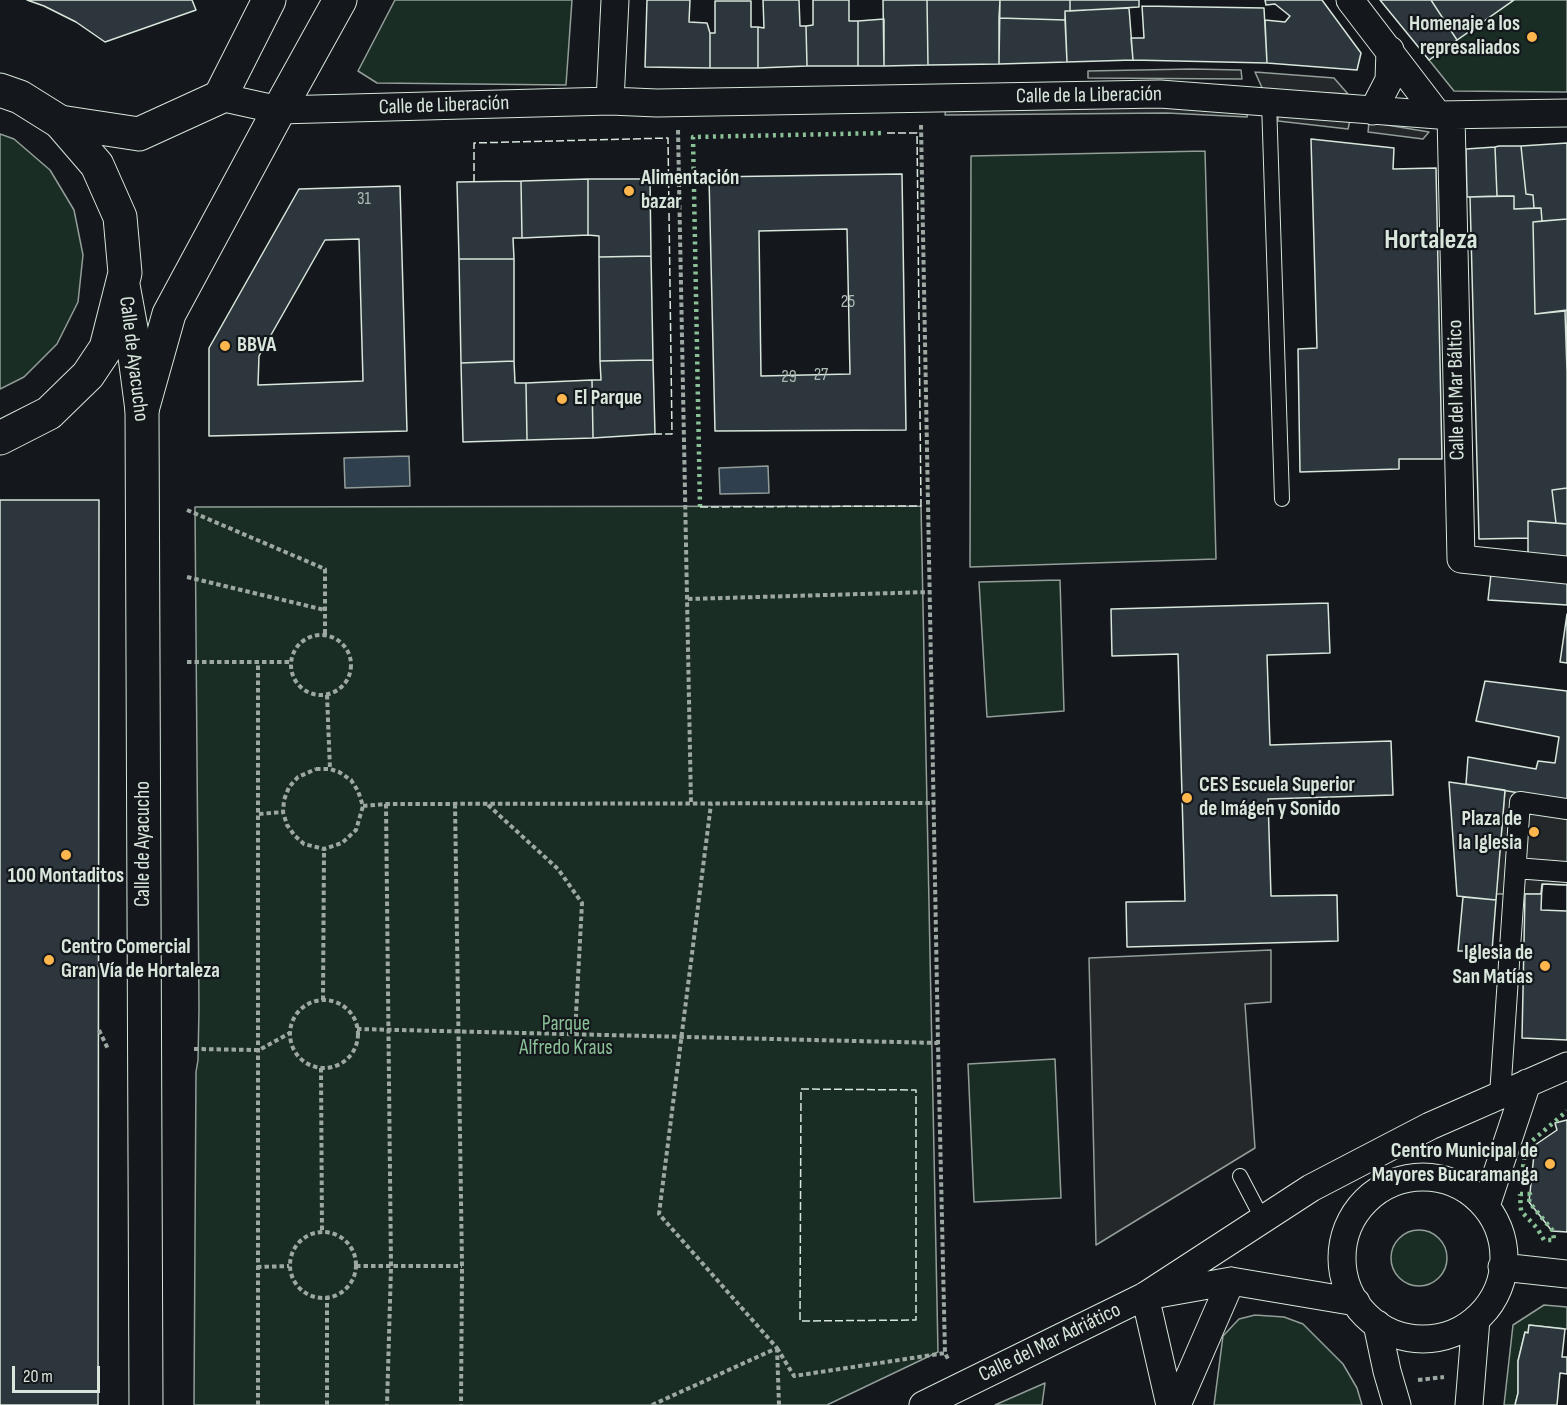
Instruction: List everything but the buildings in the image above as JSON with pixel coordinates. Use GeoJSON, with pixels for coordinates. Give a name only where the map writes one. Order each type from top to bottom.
{"type":"FeatureCollection","features":[{"type":"Feature","properties":{"kind":"main road"},"geometry":{"type":"LineString","coordinates":[[60,122],[139,134],[220,97],[269,0]]}},
{"type":"Feature","properties":{"kind":"main road"},"geometry":{"type":"LineString","coordinates":[[142,410],[169,314],[340,0]]}},
{"type":"Feature","properties":{"kind":"main road"},"geometry":{"type":"LineString","coordinates":[[0,90],[20,97],[60,122],[97,165],[120,217],[125,273],[119,341]]}},
{"type":"Feature","properties":{"kind":"main road"},"geometry":{"type":"LineString","coordinates":[[0,438],[49,413],[119,341],[169,314]]}},
{"type":"Feature","properties":{"kind":"main road","name":"Calle de Ayacucho"},"geometry":{"type":"LineString","coordinates":[[119,341],[142,410],[146,1405]]}},
{"type":"Feature","properties":{"kind":"street"},"geometry":{"type":"LineString","coordinates":[[610,101],[615,0]]}},
{"type":"Feature","properties":{"kind":"street"},"geometry":{"type":"LineString","coordinates":[[1350,0],[1445,116]]}},
{"type":"Feature","properties":{"kind":"street"},"geometry":{"type":"LineString","coordinates":[[1373,111],[1389,80],[1390,50]]}},
{"type":"Feature","properties":{"kind":"street","name":"Calle de la Liberación"},"geometry":{"type":"LineString","coordinates":[[610,101],[678,103],[1160,94],[1445,116],[1567,113]]}},
{"type":"Feature","properties":{"kind":"street","name":"Calle de Liberación"},"geometry":{"type":"LineString","coordinates":[[220,97],[279,110],[610,101]]}},
{"type":"Feature","properties":{"kind":"street","name":"Calle del Mar Báltico"},"geometry":{"type":"LineString","coordinates":[[1445,116],[1461,559],[1567,570]]}},
{"type":"Feature","properties":{"kind":"street"},"geometry":{"type":"LineString","coordinates":[[1500,1095],[1520,802],[1567,809]]}},
{"type":"Feature","properties":{"kind":"street"},"geometry":{"type":"LineString","coordinates":[[1516,868],[1567,872]]}},
{"type":"Feature","properties":{"kind":"street","name":"Calle del Mar Adriático"},"geometry":{"type":"LineString","coordinates":[[923,1405],[1145,1296],[1311,1188],[1430,1126],[1567,1066]]}},
{"type":"Feature","properties":{"kind":"street"},"geometry":{"type":"LineString","coordinates":[[1486,1206],[1527,1083]]}},
{"type":"Feature","properties":{"kind":"street"},"geometry":{"type":"LineString","coordinates":[[1311,1188],[1383,1187],[1414,1177],[1441,1178],[1466,1188],[1486,1206],[1498,1225],[1504,1247],[1501,1281],[1492,1302],[1476,1319],[1454,1333],[1427,1339],[1401,1336],[1377,1324],[1356,1302],[1346,1279],[1342,1254],[1347,1230],[1359,1208],[1383,1187],[1430,1126]]}},
{"type":"Feature","properties":{"kind":"street"},"geometry":{"type":"LineString","coordinates":[[1502,1267],[1567,1274]]}},
{"type":"Feature","properties":{"kind":"street"},"geometry":{"type":"LineString","coordinates":[[1177,1405],[1231,1281]]}},
{"type":"Feature","properties":{"kind":"street","name":"Calle del Mar Adriático"},"geometry":{"type":"LineString","coordinates":[[1145,1296],[1231,1281],[1356,1302]]}},
{"type":"Feature","properties":{"kind":"street"},"geometry":{"type":"LineString","coordinates":[[1145,1296],[1170,1405]]}},
{"type":"Feature","properties":{"kind":"street"},"geometry":{"type":"LineString","coordinates":[[1469,1405],[1476,1319]]}},
{"type":"Feature","properties":{"kind":"street"},"geometry":{"type":"LineString","coordinates":[[1377,1324],[1397,1405]]}},
{"type":"Feature","properties":{"kind":"lane"},"geometry":{"type":"LineString","coordinates":[[1269,102],[1282,499]]}},
{"type":"Feature","properties":{"kind":"lane"},"geometry":{"type":"LineString","coordinates":[[1240,1176],[1263,1220]]}},
{"type":"Feature","properties":{"kind":"path"},"geometry":{"type":"LineString","coordinates":[[711,804],[658,1214],[777,1348],[794,1377],[945,1353],[920,98]]}},
{"type":"Feature","properties":{"kind":"path"},"geometry":{"type":"LineString","coordinates":[[678,103],[691,804]]}},
{"type":"Feature","properties":{"kind":"path"},"geometry":{"type":"LineString","coordinates":[[187,510],[325,569],[325,635]]}},
{"type":"Feature","properties":{"kind":"path"},"geometry":{"type":"LineString","coordinates":[[187,577],[325,610]]}},
{"type":"Feature","properties":{"kind":"path"},"geometry":{"type":"LineString","coordinates":[[688,599],[930,592]]}},
{"type":"Feature","properties":{"kind":"path"},"geometry":{"type":"LineString","coordinates":[[318,634],[325,635],[338,639],[346,646],[351,656],[350,676],[345,685],[336,692],[327,695],[308,693],[300,687],[291,671],[291,662],[300,643],[308,637],[318,634]]}},
{"type":"Feature","properties":{"kind":"path"},"geometry":{"type":"LineString","coordinates":[[187,662],[291,662]]}},
{"type":"Feature","properties":{"kind":"path"},"geometry":{"type":"LineString","coordinates":[[258,663],[258,1405]]}},
{"type":"Feature","properties":{"kind":"path"},"geometry":{"type":"LineString","coordinates":[[327,695],[330,769]]}},
{"type":"Feature","properties":{"kind":"path"},"geometry":{"type":"LineString","coordinates":[[316,769],[330,769],[351,780],[363,806],[356,830],[342,843],[324,849],[304,844],[295,836],[287,825],[283,812],[284,800],[289,787],[298,777],[316,769]]}},
{"type":"Feature","properties":{"kind":"path"},"geometry":{"type":"LineString","coordinates":[[363,806],[386,804],[935,803]]}},
{"type":"Feature","properties":{"kind":"path"},"geometry":{"type":"LineString","coordinates":[[386,804],[391,1267],[387,1405]]}},
{"type":"Feature","properties":{"kind":"path"},"geometry":{"type":"LineString","coordinates":[[455,804],[462,1266],[461,1405]]}},
{"type":"Feature","properties":{"kind":"path"},"geometry":{"type":"LineString","coordinates":[[488,804],[558,869],[582,903],[575,1034]]}},
{"type":"Feature","properties":{"kind":"path"},"geometry":{"type":"LineString","coordinates":[[259,814],[283,812]]}},
{"type":"Feature","properties":{"kind":"path"},"geometry":{"type":"LineString","coordinates":[[323,1000],[324,849]]}},
{"type":"Feature","properties":{"kind":"path"},"geometry":{"type":"LineString","coordinates":[[323,1000],[342,1005],[355,1020],[357,1029],[354,1049],[348,1057],[340,1064],[321,1068],[302,1060],[292,1044],[290,1034],[297,1014],[313,1002],[323,1000]]}},
{"type":"Feature","properties":{"kind":"path"},"geometry":{"type":"LineString","coordinates":[[357,1029],[938,1043]]}},
{"type":"Feature","properties":{"kind":"path"},"geometry":{"type":"LineString","coordinates":[[99,1030],[108,1048]]}},
{"type":"Feature","properties":{"kind":"path"},"geometry":{"type":"LineString","coordinates":[[194,1049],[259,1050],[290,1034]]}},
{"type":"Feature","properties":{"kind":"path"},"geometry":{"type":"LineString","coordinates":[[321,1068],[322,1231]]}},
{"type":"Feature","properties":{"kind":"path"},"geometry":{"type":"LineString","coordinates":[[322,1231],[343,1238],[351,1246],[356,1266],[350,1284],[336,1296],[316,1298],[297,1287],[289,1266],[290,1255],[295,1246],[312,1233],[322,1231]]}},
{"type":"Feature","properties":{"kind":"path"},"geometry":{"type":"LineString","coordinates":[[257,1268],[289,1266]]}},
{"type":"Feature","properties":{"kind":"path"},"geometry":{"type":"LineString","coordinates":[[356,1266],[462,1266]]}},
{"type":"Feature","properties":{"kind":"path"},"geometry":{"type":"LineString","coordinates":[[327,1298],[327,1405]]}},
{"type":"Feature","properties":{"kind":"path"},"geometry":{"type":"LineString","coordinates":[[652,1405],[777,1348]]}},
{"type":"Feature","properties":{"kind":"path"},"geometry":{"type":"LineString","coordinates":[[777,1348],[779,1405]]}},
{"type":"Feature","properties":{"kind":"path"},"geometry":{"type":"LineString","coordinates":[[1411,1381],[1445,1376]]}},
{"type":"Feature","properties":{"kind":"green space"},"geometry":{"type":"Polygon","coordinates":[[[395,0],[572,0],[566,85],[377,83],[358,71],[395,0]]]}},
{"type":"Feature","properties":{"kind":"green space"},"geometry":{"type":"Polygon","coordinates":[[[1514,0],[1567,0],[1567,92],[1454,91],[1429,60],[1514,0]]]}},
{"type":"Feature","properties":{"kind":"green space"},"geometry":{"type":"Polygon","coordinates":[[[0,134],[14,139],[50,170],[74,210],[83,255],[78,302],[57,344],[24,377],[0,389],[0,134]]]}},
{"type":"Feature","properties":{"kind":"green space"},"geometry":{"type":"Polygon","coordinates":[[[1205,151],[1216,559],[970,567],[971,156],[1205,151]]]}},
{"type":"Feature","properties":{"kind":"green space","name":"Parque Alfredo Kraus"},"geometry":{"type":"Polygon","coordinates":[[[921,506],[938,1352],[827,1405],[194,1405],[196,1072],[199,1009],[195,507],[921,506]]]}},
{"type":"Feature","properties":{"kind":"green space"},"geometry":{"type":"Polygon","coordinates":[[[1060,580],[1064,711],[987,717],[979,582],[1060,580]]]}},
{"type":"Feature","properties":{"kind":"green space"},"geometry":{"type":"Polygon","coordinates":[[[1055,1059],[1061,1198],[974,1202],[968,1064],[1055,1059]]]}},
{"type":"Feature","properties":{"kind":"green space"},"geometry":{"type":"Polygon","coordinates":[[[1413,1230],[1425,1230],[1435,1234],[1443,1242],[1447,1258],[1443,1274],[1435,1282],[1425,1286],[1413,1286],[1403,1282],[1395,1274],[1391,1264],[1391,1252],[1395,1242],[1403,1234],[1413,1230]]]}},
{"type":"Feature","properties":{"kind":"green space"},"geometry":{"type":"Polygon","coordinates":[[[1544,1305],[1567,1307],[1567,1329],[1529,1325],[1518,1361],[1518,1393],[1515,1405],[1504,1405],[1513,1325],[1544,1305]]]}},
{"type":"Feature","properties":{"kind":"green space"},"geometry":{"type":"Polygon","coordinates":[[[1255,1315],[1284,1317],[1303,1324],[1343,1364],[1357,1388],[1362,1405],[1214,1405],[1223,1336],[1239,1319],[1255,1315]]]}},
{"type":"Feature","properties":{"kind":"green space"},"geometry":{"type":"Polygon","coordinates":[[[1045,1383],[1042,1405],[995,1405],[1045,1383]]]}},
{"type":"Feature","properties":{"kind":"shaded area"},"geometry":{"type":"Polygon","coordinates":[[[1241,70],[1242,79],[1088,78],[1088,71],[1241,70]]]}},
{"type":"Feature","properties":{"kind":"shaded area"},"geometry":{"type":"Polygon","coordinates":[[[1255,72],[1334,78],[1348,94],[1263,90],[1255,72]]]}},
{"type":"Feature","properties":{"kind":"shaded area"},"geometry":{"type":"Polygon","coordinates":[[[946,106],[1249,106],[1247,117],[1167,113],[945,115],[946,106]]]}},
{"type":"Feature","properties":{"kind":"shaded area"},"geometry":{"type":"Polygon","coordinates":[[[1278,111],[1351,116],[1348,129],[1278,121],[1278,111]]]}},
{"type":"Feature","properties":{"kind":"shaded area"},"geometry":{"type":"Polygon","coordinates":[[[1369,122],[1429,132],[1423,139],[1368,132],[1369,122]]]}},
{"type":"Feature","properties":{"kind":"shaded area","name":"Plaza de la Iglesia"},"geometry":{"type":"Polygon","coordinates":[[[1505,790],[1567,801],[1567,885],[1543,884],[1541,894],[1496,894],[1505,790]]]}},
{"type":"Feature","properties":{"kind":"shaded area"},"geometry":{"type":"Polygon","coordinates":[[[1271,950],[1271,1002],[1245,1004],[1255,1148],[1096,1245],[1089,958],[1271,950]]]}},
{"type":"Feature","properties":{"kind":"water"},"geometry":{"type":"Polygon","coordinates":[[[409,456],[410,486],[345,488],[344,458],[409,456]]]}},
{"type":"Feature","properties":{"kind":"water"},"geometry":{"type":"Polygon","coordinates":[[[768,466],[769,493],[720,494],[719,468],[768,466]]]}},
{"type":"Feature","properties":{"kind":"hedge"},"geometry":{"type":"LineString","coordinates":[[700,507],[693,137],[885,133]]}},
{"type":"Feature","properties":{"kind":"hedge"},"geometry":{"type":"LineString","coordinates":[[1532,1179],[1532,1183],[1521,1182],[1526,1146],[1567,1111]]}},
{"type":"Feature","properties":{"kind":"hedge"},"geometry":{"type":"LineString","coordinates":[[1520,1194],[1530,1194],[1529,1202],[1553,1231],[1554,1240],[1544,1240],[1537,1228],[1521,1211],[1520,1194]]}},
{"type":"Feature","properties":{"kind":"fence"},"geometry":{"type":"LineString","coordinates":[[700,507],[921,506],[917,133],[885,133]]}},
{"type":"Feature","properties":{"kind":"fence"},"geometry":{"type":"LineString","coordinates":[[474,182],[474,143],[668,138],[672,434],[655,434]]}},
{"type":"Feature","properties":{"kind":"fence"},"geometry":{"type":"LineString","coordinates":[[801,1089],[916,1090],[916,1320],[800,1321],[801,1089]]}},
{"type":"Feature","properties":{"kind":"place","name":"Homenaje a los represaliados"},"geometry":{"type":"Point","coordinates":[1532,37]}},
{"type":"Feature","properties":{"kind":"place","name":"Alimentación bazar"},"geometry":{"type":"Point","coordinates":[629,191]}},
{"type":"Feature","properties":{"kind":"place","name":"BBVA"},"geometry":{"type":"Point","coordinates":[225,346]}},
{"type":"Feature","properties":{"kind":"place","name":"El Parque"},"geometry":{"type":"Point","coordinates":[562,399]}},
{"type":"Feature","properties":{"kind":"place","name":"CES Escuela Superior de Imágen y Sonido"},"geometry":{"type":"Point","coordinates":[1187,798]}},
{"type":"Feature","properties":{"kind":"place","name":"Plaza de la Iglesia"},"geometry":{"type":"Point","coordinates":[1534,832]}},
{"type":"Feature","properties":{"kind":"place","name":"100 Montaditos"},"geometry":{"type":"Point","coordinates":[66,855]}},
{"type":"Feature","properties":{"kind":"place","name":"Centro Comercial Gran Vía de Hortaleza"},"geometry":{"type":"Point","coordinates":[49,960]}},
{"type":"Feature","properties":{"kind":"place","name":"Iglesia de San Matías"},"geometry":{"type":"Point","coordinates":[1545,966]}},
{"type":"Feature","properties":{"kind":"place","name":"Centro Municipal de Mayores Bucaramanga"},"geometry":{"type":"Point","coordinates":[1550,1164]}},
{"type":"Feature","properties":{"kind":"district","name":"Hortaleza"},"geometry":{"type":"Point","coordinates":[1431,241]}}]}
